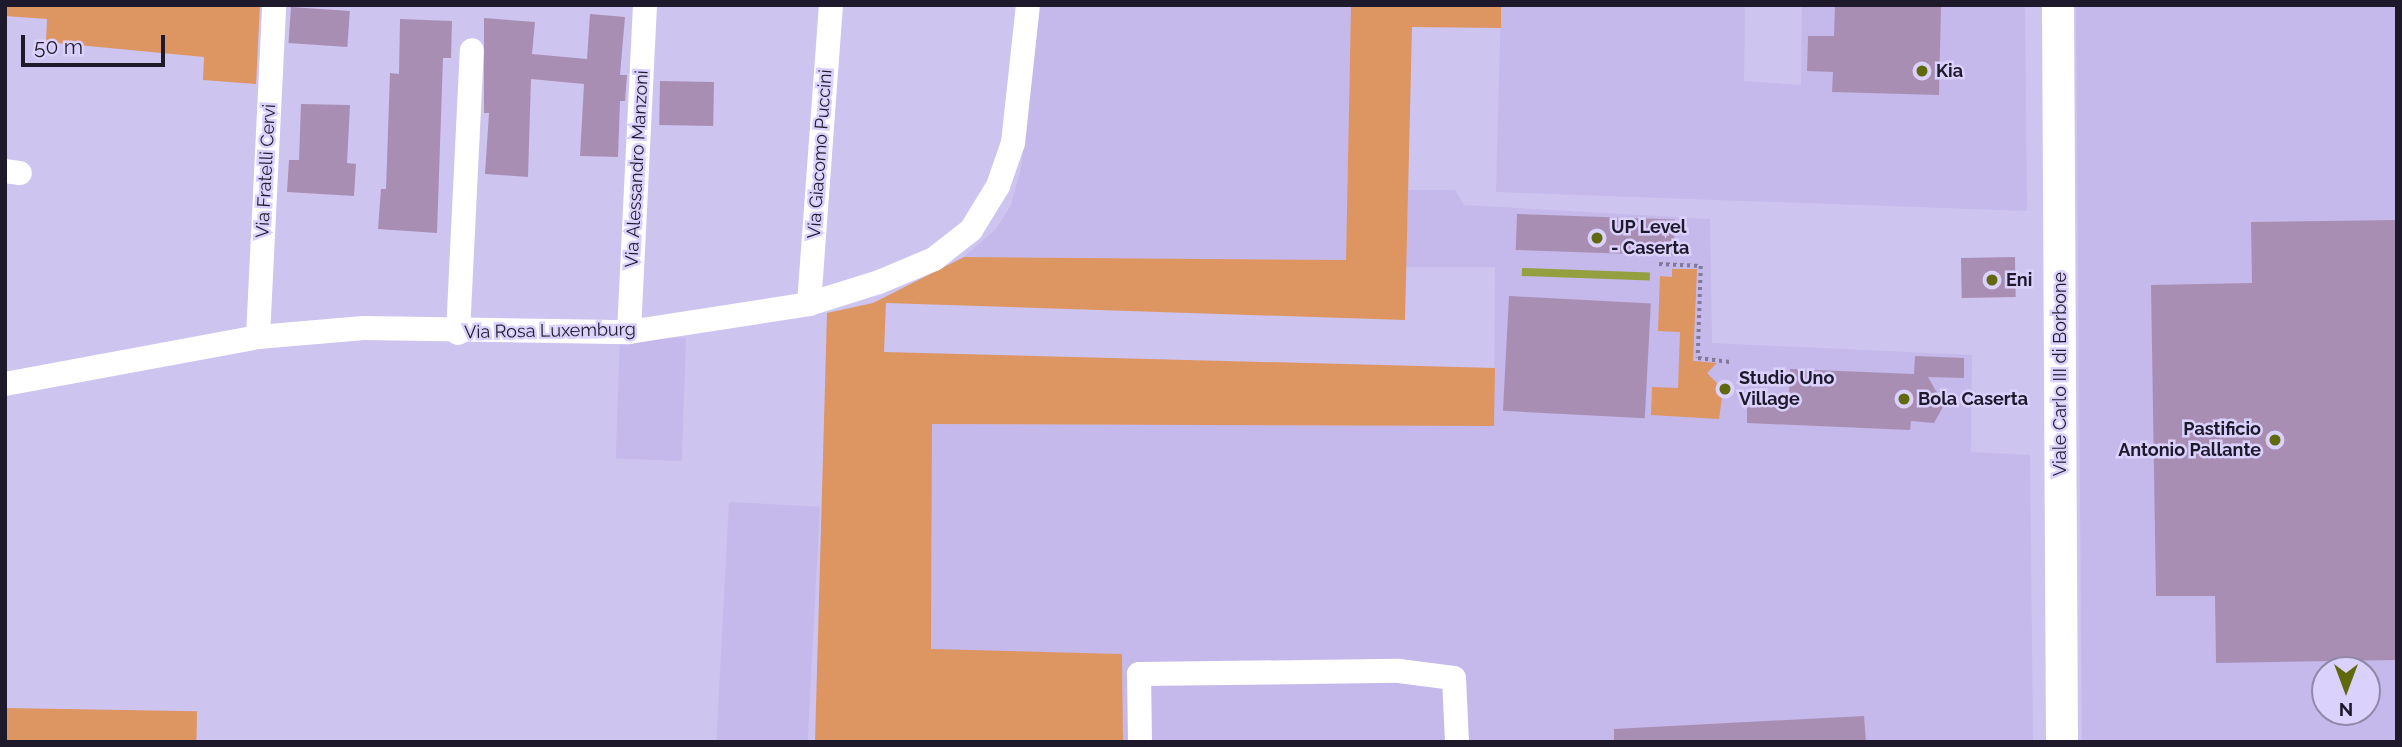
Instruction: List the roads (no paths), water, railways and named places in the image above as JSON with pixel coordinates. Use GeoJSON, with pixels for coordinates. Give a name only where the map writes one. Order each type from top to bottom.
{"type":"FeatureCollection","features":[{"type":"Feature","properties":{"kind":"main road","name":"Viale Carlo III di Borbone"},"geometry":{"type":"LineString","coordinates":[[2057,5],[2062,742]]}},
{"type":"Feature","properties":{"kind":"street","name":"Via Fratelli Cervi"},"geometry":{"type":"LineString","coordinates":[[258,337],[275,5]]}},
{"type":"Feature","properties":{"kind":"street","name":"Via Alessandro Manzoni"},"geometry":{"type":"LineString","coordinates":[[629,332],[645,5]]}},
{"type":"Feature","properties":{"kind":"street","name":"Via Giacomo Puccini"},"geometry":{"type":"LineString","coordinates":[[809,304],[831,5]]}},
{"type":"Feature","properties":{"kind":"street","name":"Via Rosa Luxemburg"},"geometry":{"type":"LineString","coordinates":[[5,384],[258,337],[364,328],[458,333],[629,332],[809,304],[934,259],[971,230],[998,186],[1013,143],[1028,5]]}},
{"type":"Feature","properties":{"kind":"street"},"geometry":{"type":"LineString","coordinates":[[458,333],[472,50]]}},
{"type":"Feature","properties":{"kind":"street"},"geometry":{"type":"LineString","coordinates":[[1140,742],[1139,674],[1399,671],[1454,678],[1457,742]]}},
{"type":"Feature","properties":{"kind":"place","name":"Kia"},"geometry":{"type":"Point","coordinates":[1922,71]}},
{"type":"Feature","properties":{"kind":"place","name":"UP Level - Caserta"},"geometry":{"type":"Point","coordinates":[1597,238]}},
{"type":"Feature","properties":{"kind":"place","name":"Eni"},"geometry":{"type":"Point","coordinates":[1992,280]}},
{"type":"Feature","properties":{"kind":"place","name":"Studio Uno Village"},"geometry":{"type":"Point","coordinates":[1725,389]}},
{"type":"Feature","properties":{"kind":"place","name":"Bola Caserta"},"geometry":{"type":"Point","coordinates":[1904,399]}},
{"type":"Feature","properties":{"kind":"place","name":"Pastificio Antonio Pallante"},"geometry":{"type":"Point","coordinates":[2275,440]}}]}
